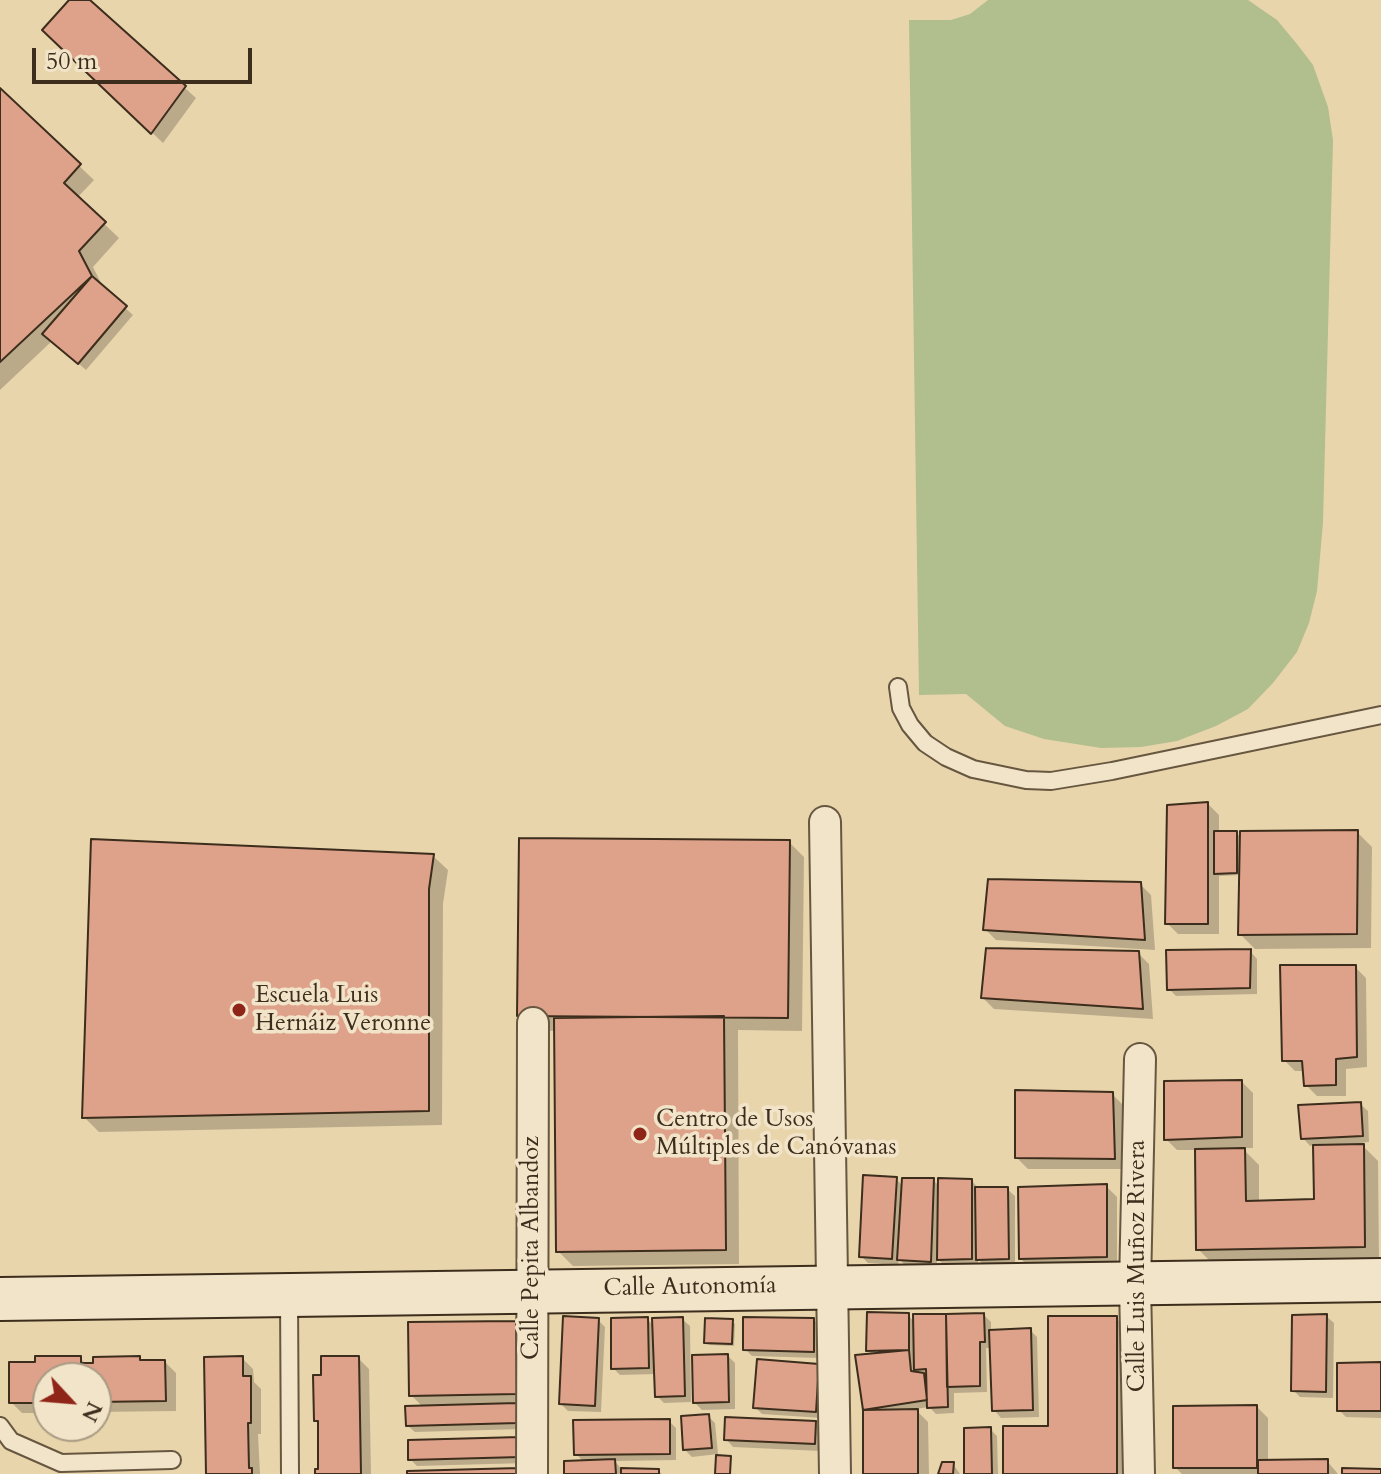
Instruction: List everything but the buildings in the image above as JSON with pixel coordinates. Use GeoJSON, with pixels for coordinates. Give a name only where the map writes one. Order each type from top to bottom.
{"type":"FeatureCollection","features":[{"type":"Feature","properties":{"kind":"main road","name":"Calle Autonomía"},"geometry":{"type":"LineString","coordinates":[[0,1299],[1381,1280]]}},
{"type":"Feature","properties":{"kind":"street"},"geometry":{"type":"LineString","coordinates":[[825,822],[835,1474]]}},
{"type":"Feature","properties":{"kind":"street","name":"Calle Pepita Albandoz"},"geometry":{"type":"LineString","coordinates":[[532,1474],[533,1023]]}},
{"type":"Feature","properties":{"kind":"street","name":"Calle Luis Muñoz Rivera"},"geometry":{"type":"LineString","coordinates":[[1139,1474],[1135,1285],[1140,1059]]}},
{"type":"Feature","properties":{"kind":"lane"},"geometry":{"type":"LineString","coordinates":[[898,687],[901,708],[925,743],[973,769],[1026,780],[1051,781],[1112,771],[1381,715]]}},
{"type":"Feature","properties":{"kind":"lane"},"geometry":{"type":"LineString","coordinates":[[289,1296],[290,1474]]}},
{"type":"Feature","properties":{"kind":"lane"},"geometry":{"type":"LineString","coordinates":[[0,1426],[11,1441],[61,1463],[172,1460]]}},
{"type":"Feature","properties":{"kind":"green space"},"geometry":{"type":"Polygon","coordinates":[[[988,0],[1248,0],[1277,20],[1313,65],[1328,107],[1333,140],[1323,522],[1317,591],[1297,652],[1273,683],[1248,709],[1177,741],[1141,747],[1101,748],[1044,739],[1005,726],[966,694],[919,695],[909,20],[951,20],[970,14],[988,0]]]}},
{"type":"Feature","properties":{"kind":"place","name":"Escuela Luis Hernáiz Veronne"},"geometry":{"type":"Point","coordinates":[239,1010]}},
{"type":"Feature","properties":{"kind":"place","name":"Centro de Usos Múltiples de Canóvanas"},"geometry":{"type":"Point","coordinates":[640,1134]}}]}
